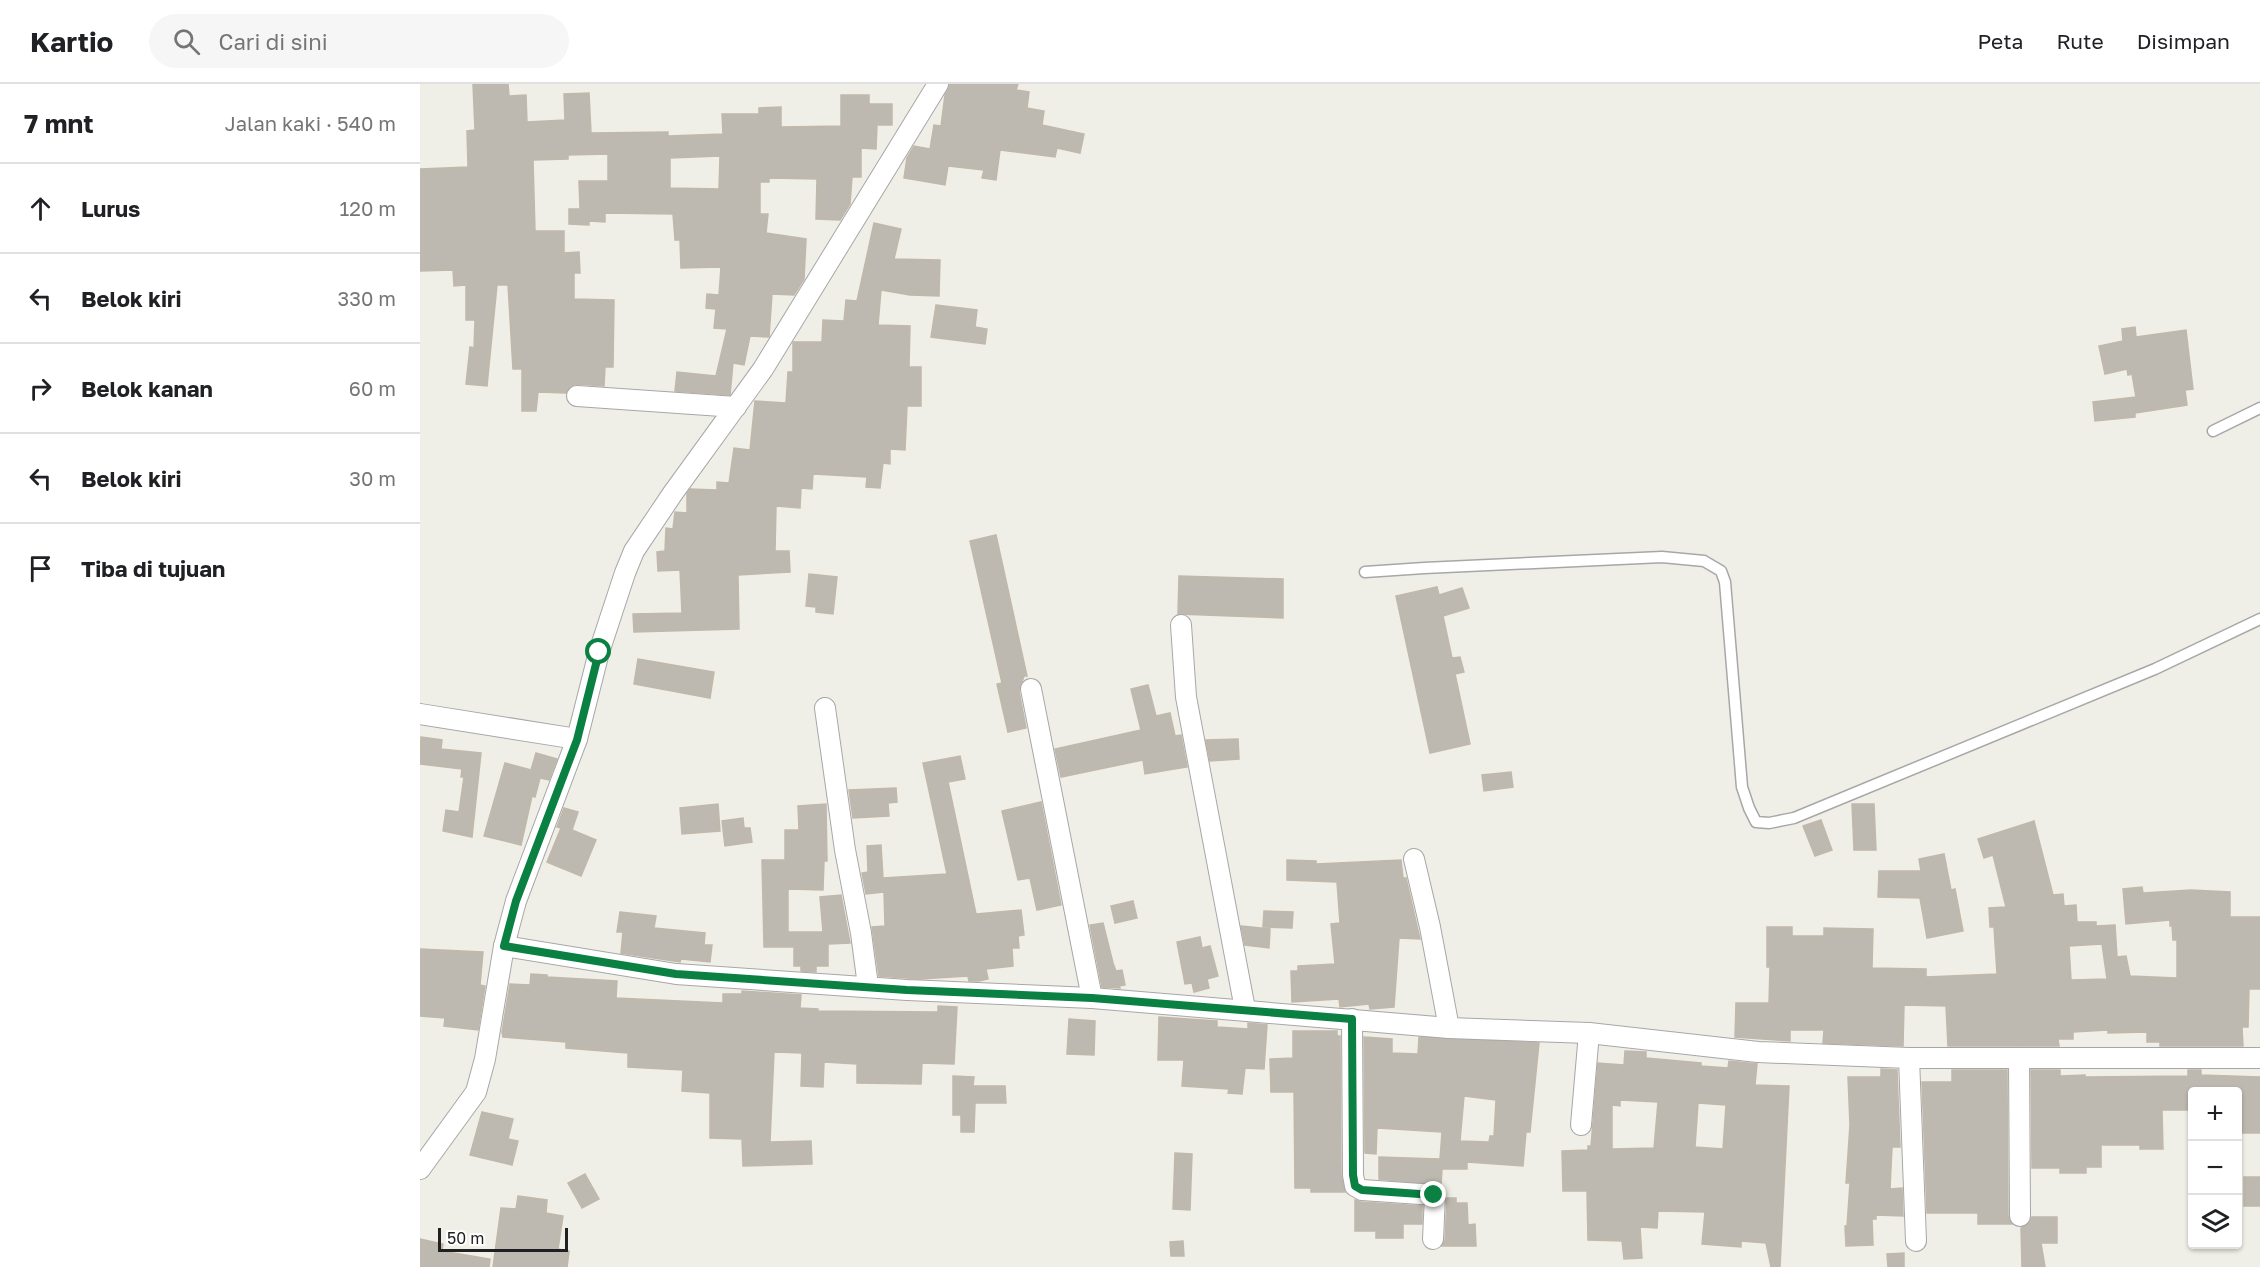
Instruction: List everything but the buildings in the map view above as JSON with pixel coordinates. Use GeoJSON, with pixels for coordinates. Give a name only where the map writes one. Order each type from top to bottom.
{"type":"FeatureCollection","features":[{"type":"Feature","properties":{"kind":"street"},"geometry":{"type":"LineString","coordinates":[[420,1169],[476,1092],[485,1059],[504,946],[516,901],[577,740],[599,652],[634,551],[673,492],[763,369],[938,84]]}},
{"type":"Feature","properties":{"kind":"street"},"geometry":{"type":"LineString","coordinates":[[577,396],[736,407]]}},
{"type":"Feature","properties":{"kind":"street"},"geometry":{"type":"LineString","coordinates":[[1181,626],[1186,697],[1245,1009]]}},
{"type":"Feature","properties":{"kind":"street"},"geometry":{"type":"LineString","coordinates":[[1031,689],[1092,998]]}},
{"type":"Feature","properties":{"kind":"street"},"geometry":{"type":"LineString","coordinates":[[825,708],[845,850],[861,933],[868,986]]}},
{"type":"Feature","properties":{"kind":"street"},"geometry":{"type":"LineString","coordinates":[[420,714],[577,740]]}},
{"type":"Feature","properties":{"kind":"street"},"geometry":{"type":"LineString","coordinates":[[1414,859],[1430,927],[1449,1028]]}},
{"type":"Feature","properties":{"kind":"street"},"geometry":{"type":"LineString","coordinates":[[504,946],[676,974],[907,990],[1092,998],[1245,1009],[1449,1028],[1589,1033],[1748,1052],[1909,1058],[2260,1058]]}},
{"type":"Feature","properties":{"kind":"street"},"geometry":{"type":"LineString","coordinates":[[1352,1019],[1353,1175],[1355,1186],[1362,1190],[1434,1195],[1433,1239]]}},
{"type":"Feature","properties":{"kind":"street"},"geometry":{"type":"LineString","coordinates":[[1581,1125],[1589,1033]]}},
{"type":"Feature","properties":{"kind":"street"},"geometry":{"type":"LineString","coordinates":[[1909,1058],[1916,1241]]}},
{"type":"Feature","properties":{"kind":"street"},"geometry":{"type":"LineString","coordinates":[[2019,1058],[2020,1216]]}},
{"type":"Feature","properties":{"kind":"lane"},"geometry":{"type":"LineString","coordinates":[[2213,430],[2260,408]]}},
{"type":"Feature","properties":{"kind":"lane"},"geometry":{"type":"LineString","coordinates":[[1365,572],[1662,557],[1704,561],[1721,571],[1725,582],[1742,787],[1756,822],[1769,823],[1794,818],[2144,674],[2260,619]]}},
{"type":"Feature","properties":{"kind":"route"},"geometry":{"type":"LineString","coordinates":[[599,652],[577,740],[516,901],[504,946],[676,974],[907,990],[1092,998],[1352,1019],[1353,1175],[1355,1186],[1362,1190],[1432,1193],[1434,1195]]}}]}
